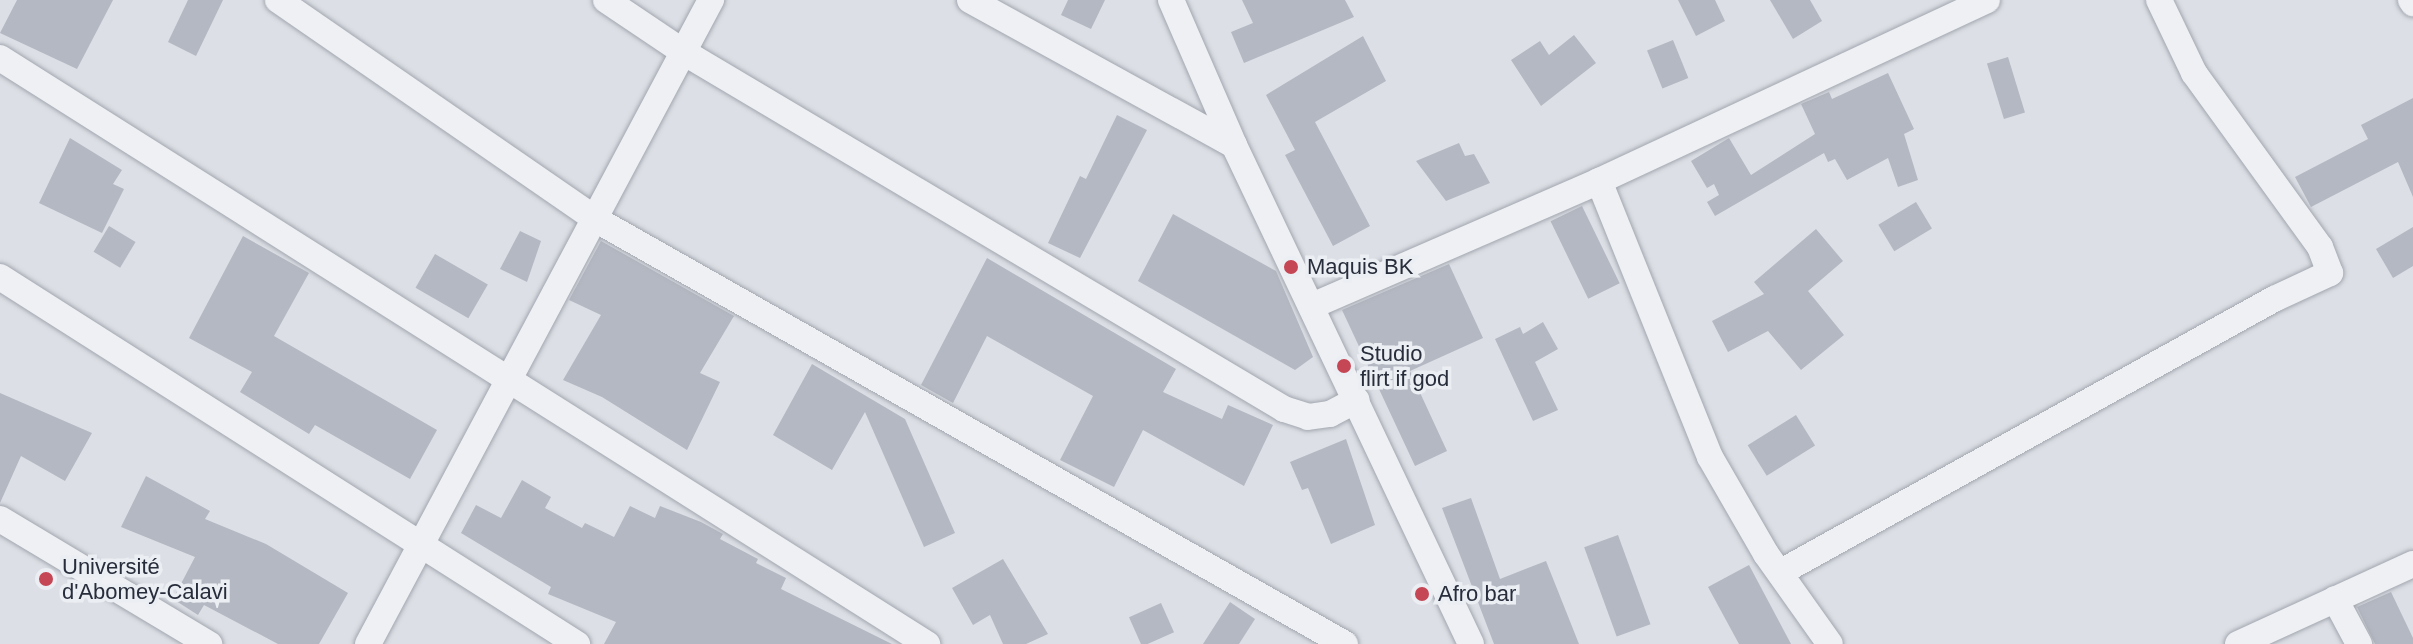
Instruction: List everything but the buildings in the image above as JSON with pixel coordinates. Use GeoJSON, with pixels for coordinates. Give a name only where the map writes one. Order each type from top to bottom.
{"type":"FeatureCollection","features":[{"type":"Feature","properties":{"kind":"street"},"geometry":{"type":"LineString","coordinates":[[278,0],[595,219],[1345,644]]}},
{"type":"Feature","properties":{"kind":"street"},"geometry":{"type":"LineString","coordinates":[[606,0],[685,53],[1284,409],[1308,417],[1330,414],[1356,400]]}},
{"type":"Feature","properties":{"kind":"street"},"geometry":{"type":"LineString","coordinates":[[368,644],[511,385],[711,0]]}},
{"type":"Feature","properties":{"kind":"street"},"geometry":{"type":"LineString","coordinates":[[970,0],[1234,145]]}},
{"type":"Feature","properties":{"kind":"street"},"geometry":{"type":"LineString","coordinates":[[1171,0],[1234,145],[1471,644]]}},
{"type":"Feature","properties":{"kind":"street"},"geometry":{"type":"LineString","coordinates":[[1312,306],[1599,181],[1987,0]]}},
{"type":"Feature","properties":{"kind":"street"},"geometry":{"type":"LineString","coordinates":[[1781,572],[2274,299],[2330,273],[2320,247],[2194,73],[2159,0]]}},
{"type":"Feature","properties":{"kind":"street"},"geometry":{"type":"LineString","coordinates":[[0,58],[511,385],[927,644]]}},
{"type":"Feature","properties":{"kind":"street"},"geometry":{"type":"LineString","coordinates":[[1599,181],[1710,457],[1830,644]]}},
{"type":"Feature","properties":{"kind":"street"},"geometry":{"type":"LineString","coordinates":[[0,277],[577,644]]}},
{"type":"Feature","properties":{"kind":"street"},"geometry":{"type":"LineString","coordinates":[[0,519],[209,644]]}},
{"type":"Feature","properties":{"kind":"street"},"geometry":{"type":"LineString","coordinates":[[2238,644],[2413,564]]}},
{"type":"Feature","properties":{"kind":"street"},"geometry":{"type":"LineString","coordinates":[[2335,599],[2359,644]]}},
{"type":"Feature","properties":{"kind":"place","name":"Maquis BK"},"geometry":{"type":"Point","coordinates":[1291,267]}},
{"type":"Feature","properties":{"kind":"place","name":"Studio flirt if god"},"geometry":{"type":"Point","coordinates":[1344,366]}},
{"type":"Feature","properties":{"kind":"place","name":"Université d'Abomey-Calavi"},"geometry":{"type":"Point","coordinates":[46,579]}},
{"type":"Feature","properties":{"kind":"place","name":"Afro bar"},"geometry":{"type":"Point","coordinates":[1422,594]}}]}
